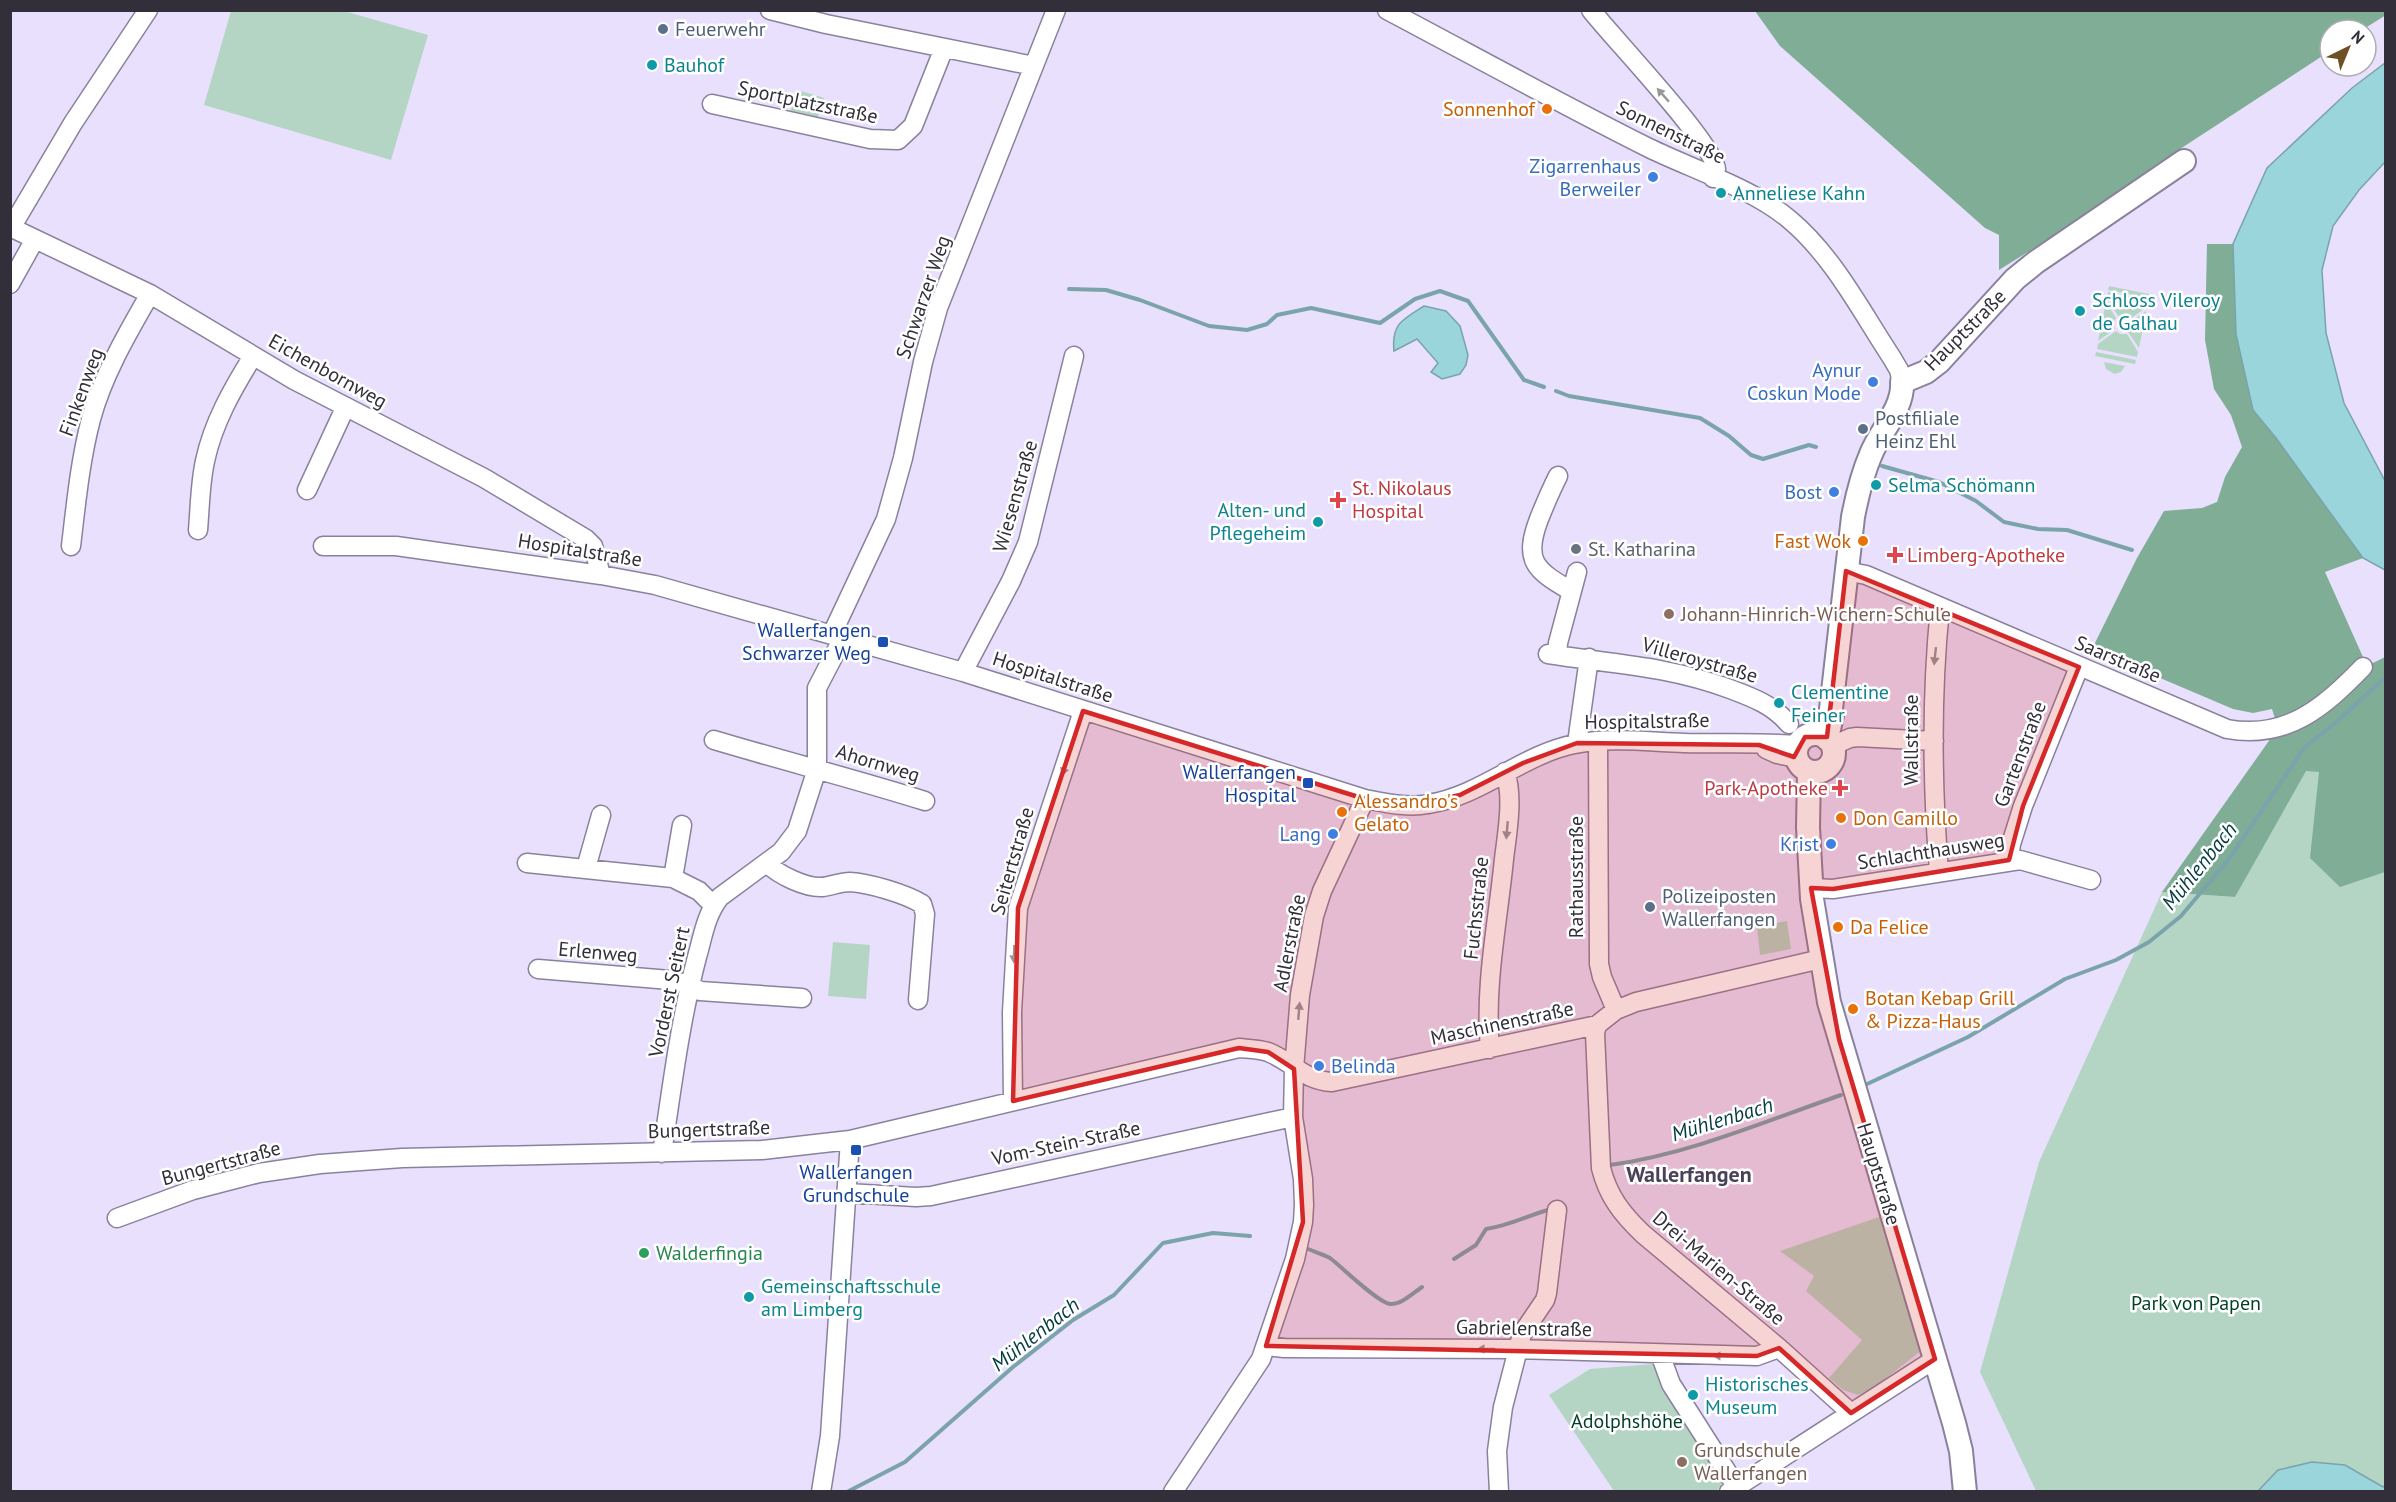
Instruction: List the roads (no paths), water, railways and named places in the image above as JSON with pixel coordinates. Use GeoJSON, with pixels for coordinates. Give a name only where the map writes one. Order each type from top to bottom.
{"type":"FeatureCollection","features":[{"type":"Feature","properties":{"kind":"main road","name":"Hauptstraße"},"geometry":{"type":"LineString","coordinates":[[1965,1491],[1960,1451],[1935,1359],[1839,1039],[1821,959],[1812,888],[1811,853],[1818,828],[1811,748],[1832,715],[1853,517],[1869,458],[1902,398],[1902,382],[1919,376],[1939,362],[2015,279],[2036,262],[2184,161]]}},
{"type":"Feature","properties":{"kind":"street"},"geometry":{"type":"LineString","coordinates":[[11,228],[148,10]]}},
{"type":"Feature","properties":{"kind":"street"},"geometry":{"type":"LineString","coordinates":[[770,10],[826,24],[1034,66]]}},
{"type":"Feature","properties":{"kind":"street","name":"Schwarzer Weg"},"geometry":{"type":"LineString","coordinates":[[838,636],[886,519],[899,476],[923,362],[936,316],[1056,10]]}},
{"type":"Feature","properties":{"kind":"street","name":"Sonnenstraße"},"geometry":{"type":"LineString","coordinates":[[1387,10],[1641,144],[1777,210],[1815,245],[1892,358],[1899,370],[1902,382]]}},
{"type":"Feature","properties":{"kind":"street"},"geometry":{"type":"LineString","coordinates":[[1591,10],[1694,132],[1713,161],[1716,169],[1713,178]]}},
{"type":"Feature","properties":{"kind":"street","name":"Sportplatzstraße"},"geometry":{"type":"LineString","coordinates":[[712,104],[870,139],[898,140],[907,134],[916,121],[944,48]]}},
{"type":"Feature","properties":{"kind":"street","name":"Eichenbornweg"},"geometry":{"type":"LineString","coordinates":[[11,228],[150,294],[345,408],[484,478],[586,539],[593,546],[601,575]]}},
{"type":"Feature","properties":{"kind":"street"},"geometry":{"type":"LineString","coordinates":[[10,284],[35,240]]}},
{"type":"Feature","properties":{"kind":"street","name":"Finkenweg"},"geometry":{"type":"LineString","coordinates":[[71,546],[84,448],[92,417],[117,354],[150,294]]}},
{"type":"Feature","properties":{"kind":"street"},"geometry":{"type":"LineString","coordinates":[[198,530],[202,475],[207,450],[226,405],[253,356]]}},
{"type":"Feature","properties":{"kind":"street","name":"Wiesenstraße"},"geometry":{"type":"LineString","coordinates":[[963,672],[1028,542],[1074,356]]}},
{"type":"Feature","properties":{"kind":"street"},"geometry":{"type":"LineString","coordinates":[[307,490],[345,408]]}},
{"type":"Feature","properties":{"kind":"street"},"geometry":{"type":"LineString","coordinates":[[1558,476],[1532,539],[1531,552],[1535,563],[1543,573],[1571,591],[1577,572]]}},
{"type":"Feature","properties":{"kind":"street","name":"Hospitalstraße"},"geometry":{"type":"LineString","coordinates":[[323,546],[396,546],[601,575],[679,591],[963,672],[1365,799],[1393,804],[1427,805],[1460,795],[1546,753],[1598,741],[1811,748],[1857,737],[1934,741]]}},
{"type":"Feature","properties":{"kind":"street","name":"Saarstraße"},"geometry":{"type":"LineString","coordinates":[[1846,571],[1866,575],[2227,729],[2255,733],[2287,724],[2319,708],[2363,667]]}},
{"type":"Feature","properties":{"kind":"street","name":"Villeroystraße"},"geometry":{"type":"LineString","coordinates":[[1571,591],[1553,654],[1648,667],[1713,683],[1770,705],[1811,748]]}},
{"type":"Feature","properties":{"kind":"street","name":"Wallstraße"},"geometry":{"type":"LineString","coordinates":[[1939,872],[1934,807],[1934,672],[1940,608]]}},
{"type":"Feature","properties":{"kind":"street"},"geometry":{"type":"LineString","coordinates":[[527,863],[673,878],[699,891],[713,905],[720,897],[767,863],[790,842],[797,831],[817,769],[817,688],[838,636]]}},
{"type":"Feature","properties":{"kind":"street"},"geometry":{"type":"LineString","coordinates":[[1577,744],[1589,658]]}},
{"type":"Feature","properties":{"kind":"street","name":"Gartenstraße"},"geometry":{"type":"LineString","coordinates":[[2010,860],[2011,844],[2023,806],[2079,666]]}},
{"type":"Feature","properties":{"kind":"street","name":"Seitertstraße"},"geometry":{"type":"LineString","coordinates":[[1013,1101],[1012,1012],[1018,908],[1083,711]]}},
{"type":"Feature","properties":{"kind":"street","name":"Ahornweg"},"geometry":{"type":"LineString","coordinates":[[714,740],[925,801]]}},
{"type":"Feature","properties":{"kind":"street","name":"Rathausstraße"},"geometry":{"type":"LineString","coordinates":[[1598,741],[1599,964],[1616,1010]]}},
{"type":"Feature","properties":{"kind":"street","name":"Fuchsstraße"},"geometry":{"type":"LineString","coordinates":[[1490,1049],[1490,1002],[1508,827],[1509,788],[1506,772]]}},
{"type":"Feature","properties":{"kind":"street","name":"Adlerstraße"},"geometry":{"type":"LineString","coordinates":[[1173,1491],[1247,1382],[1266,1346],[1295,1259],[1303,1222],[1303,1179],[1293,1118],[1300,995],[1314,916],[1326,882],[1365,799]]}},
{"type":"Feature","properties":{"kind":"street"},"geometry":{"type":"LineString","coordinates":[[586,868],[601,814]]}},
{"type":"Feature","properties":{"kind":"street"},"geometry":{"type":"LineString","coordinates":[[673,878],[682,825]]}},
{"type":"Feature","properties":{"kind":"street","name":"Schlachthausweg"},"geometry":{"type":"LineString","coordinates":[[1812,888],[1833,889],[2010,860],[2029,861],[2091,880]]}},
{"type":"Feature","properties":{"kind":"street"},"geometry":{"type":"LineString","coordinates":[[767,863],[775,872],[818,887],[847,882],[862,883],[922,904],[925,914],[918,1000]]}},
{"type":"Feature","properties":{"kind":"street","name":"Vorderst Seitert"},"geometry":{"type":"LineString","coordinates":[[662,1153],[685,1004],[707,919],[713,905]]}},
{"type":"Feature","properties":{"kind":"street","name":"Maschinenstraße"},"geometry":{"type":"LineString","coordinates":[[1294,1069],[1320,1081],[1332,1082],[1597,1025],[1616,1010],[1659,996],[1821,959]]}},
{"type":"Feature","properties":{"kind":"street","name":"Erlenweg"},"geometry":{"type":"LineString","coordinates":[[538,969],[670,980],[690,985],[700,991],[802,998]]}},
{"type":"Feature","properties":{"kind":"street","name":"Drei-Marien-Straße"},"geometry":{"type":"LineString","coordinates":[[1597,1025],[1595,1033],[1601,1168],[1613,1201],[1625,1217],[1643,1234],[1779,1348],[1851,1413]]}},
{"type":"Feature","properties":{"kind":"street","name":"Bungertstraße"},"geometry":{"type":"LineString","coordinates":[[117,1218],[203,1187],[259,1173],[320,1164],[402,1158],[762,1150],[850,1140],[1239,1048],[1268,1052],[1294,1069]]}},
{"type":"Feature","properties":{"kind":"street","name":"Vom-Stein-Straße"},"geometry":{"type":"LineString","coordinates":[[847,1193],[931,1196],[1293,1118]]}},
{"type":"Feature","properties":{"kind":"street"},"geometry":{"type":"LineString","coordinates":[[821,1491],[830,1436],[850,1140]]}},
{"type":"Feature","properties":{"kind":"street"},"geometry":{"type":"LineString","coordinates":[[1499,1491],[1499,1428],[1524,1328],[1545,1300],[1557,1210]]}},
{"type":"Feature","properties":{"kind":"street","name":"Gabrielenstraße"},"geometry":{"type":"LineString","coordinates":[[1266,1346],[1517,1349],[1758,1356],[1779,1348]]}},
{"type":"Feature","properties":{"kind":"street"},"geometry":{"type":"LineString","coordinates":[[1660,1354],[1671,1384],[1733,1489],[1935,1359]]}},
{"type":"Feature","properties":{"kind":"waterway"},"geometry":{"type":"LineString","coordinates":[[1069,289],[1106,290],[1209,326],[1247,330],[1267,324],[1277,315],[1311,308],[1380,323],[1415,299],[1440,291],[1468,301],[1524,380],[1544,387]]}},
{"type":"Feature","properties":{"kind":"waterway"},"geometry":{"type":"LineString","coordinates":[[1556,391],[1569,396],[1700,418],[1729,436],[1751,455],[1763,459],[1809,445],[1816,447]]}},
{"type":"Feature","properties":{"kind":"waterway"},"geometry":{"type":"LineString","coordinates":[[1882,466],[1939,482],[1976,501],[2004,522],[2038,529],[2067,530],[2132,550]]}},
{"type":"Feature","properties":{"kind":"waterway","name":"Mühlenbach"},"geometry":{"type":"LineString","coordinates":[[1865,1085],[1968,1037],[2065,979],[2116,960],[2149,942],[2181,916],[2229,859],[2304,748],[2386,677]]}},
{"type":"Feature","properties":{"kind":"waterway","name":"Mühlenbach"},"geometry":{"type":"LineString","coordinates":[[1610,1165],[1698,1145],[1841,1095]]}},
{"type":"Feature","properties":{"kind":"waterway","name":"Mühlenbach"},"geometry":{"type":"LineString","coordinates":[[1454,1259],[1476,1245],[1486,1229],[1551,1209]]}},
{"type":"Feature","properties":{"kind":"waterway","name":"Mühlenbach"},"geometry":{"type":"LineString","coordinates":[[847,1492],[905,1462],[1013,1367],[1073,1320],[1114,1295],[1163,1243],[1213,1233],[1250,1236]]}},
{"type":"Feature","properties":{"kind":"waterway","name":"Mühlenbach"},"geometry":{"type":"LineString","coordinates":[[1308,1249],[1330,1258],[1384,1302],[1394,1304],[1403,1301],[1422,1287]]}},
{"type":"Feature","properties":{"kind":"place","name":"Feuerwehr"},"geometry":{"type":"Point","coordinates":[663,29]}},
{"type":"Feature","properties":{"kind":"place","name":"Bauhof"},"geometry":{"type":"Point","coordinates":[652,65]}},
{"type":"Feature","properties":{"kind":"place","name":"Sonnenhof"},"geometry":{"type":"Point","coordinates":[1547,109]}},
{"type":"Feature","properties":{"kind":"place","name":"Zigarrenhaus Berweiler"},"geometry":{"type":"Point","coordinates":[1653,177]}},
{"type":"Feature","properties":{"kind":"place","name":"Anneliese Kahn"},"geometry":{"type":"Point","coordinates":[1721,193]}},
{"type":"Feature","properties":{"kind":"place","name":"Schloss Vileroy de Galhau"},"geometry":{"type":"Point","coordinates":[2080,311]}},
{"type":"Feature","properties":{"kind":"place","name":"Aynur Coskun Mode"},"geometry":{"type":"Point","coordinates":[1873,382]}},
{"type":"Feature","properties":{"kind":"place","name":"Postfiliale Heinz Ehl"},"geometry":{"type":"Point","coordinates":[1863,429]}},
{"type":"Feature","properties":{"kind":"place","name":"Selma Schömann"},"geometry":{"type":"Point","coordinates":[1876,485]}},
{"type":"Feature","properties":{"kind":"place","name":"Bost"},"geometry":{"type":"Point","coordinates":[1834,492]}},
{"type":"Feature","properties":{"kind":"place","name":"St. Nikolaus Hospital"},"geometry":{"type":"Point","coordinates":[1338,500]}},
{"type":"Feature","properties":{"kind":"place","name":"Alten- und Pflegeheim"},"geometry":{"type":"Point","coordinates":[1318,522]}},
{"type":"Feature","properties":{"kind":"place","name":"Fast Wok"},"geometry":{"type":"Point","coordinates":[1863,541]}},
{"type":"Feature","properties":{"kind":"place","name":"St. Katharina"},"geometry":{"type":"Point","coordinates":[1576,549]}},
{"type":"Feature","properties":{"kind":"place","name":"Limberg-Apotheke"},"geometry":{"type":"Point","coordinates":[1895,555]}},
{"type":"Feature","properties":{"kind":"place","name":"Johann-Hinrich-Wichern-Schule"},"geometry":{"type":"Point","coordinates":[1669,614]}},
{"type":"Feature","properties":{"kind":"place","name":"Wallerfangen Schwarzer Weg"},"geometry":{"type":"Point","coordinates":[883,642]}},
{"type":"Feature","properties":{"kind":"place","name":"Clementine Feiner"},"geometry":{"type":"Point","coordinates":[1779,703]}},
{"type":"Feature","properties":{"kind":"place","name":"Wallerfangen Hospital"},"geometry":{"type":"Point","coordinates":[1308,783]}},
{"type":"Feature","properties":{"kind":"place","name":"Park-Apotheke"},"geometry":{"type":"Point","coordinates":[1840,788]}},
{"type":"Feature","properties":{"kind":"place","name":"Alessandro's Gelato"},"geometry":{"type":"Point","coordinates":[1342,812]}},
{"type":"Feature","properties":{"kind":"place","name":"Don Camillo"},"geometry":{"type":"Point","coordinates":[1841,818]}},
{"type":"Feature","properties":{"kind":"place","name":"Lang"},"geometry":{"type":"Point","coordinates":[1333,834]}},
{"type":"Feature","properties":{"kind":"place","name":"Krist"},"geometry":{"type":"Point","coordinates":[1831,844]}},
{"type":"Feature","properties":{"kind":"place","name":"Polizeiposten Wallerfangen"},"geometry":{"type":"Point","coordinates":[1650,907]}},
{"type":"Feature","properties":{"kind":"place","name":"Da Felice"},"geometry":{"type":"Point","coordinates":[1838,927]}},
{"type":"Feature","properties":{"kind":"place","name":"Botan Kebap Grill & Pizza-Haus"},"geometry":{"type":"Point","coordinates":[1853,1009]}},
{"type":"Feature","properties":{"kind":"place","name":"Belinda"},"geometry":{"type":"Point","coordinates":[1319,1066]}},
{"type":"Feature","properties":{"kind":"place","name":"Wallerfangen Grundschule"},"geometry":{"type":"Point","coordinates":[856,1150]}},
{"type":"Feature","properties":{"kind":"place","name":"Walderfingia"},"geometry":{"type":"Point","coordinates":[644,1253]}},
{"type":"Feature","properties":{"kind":"place","name":"Gemeinschaftsschule am Limberg"},"geometry":{"type":"Point","coordinates":[749,1297]}},
{"type":"Feature","properties":{"kind":"place","name":"Historisches Museum"},"geometry":{"type":"Point","coordinates":[1693,1395]}},
{"type":"Feature","properties":{"kind":"place","name":"Grundschule Wallerfangen"},"geometry":{"type":"Point","coordinates":[1682,1462]}},
{"type":"Feature","properties":{"kind":"district","name":"Wallerfangen"},"geometry":{"type":"Point","coordinates":[1689,1174]}},
{"type":"Feature","properties":{"kind":"park label","name":"Park von Papen"},"geometry":{"type":"Point","coordinates":[2196,1303]}},
{"type":"Feature","properties":{"kind":"park label","name":"Adolphshöhe"},"geometry":{"type":"Point","coordinates":[1627,1421]}}]}
